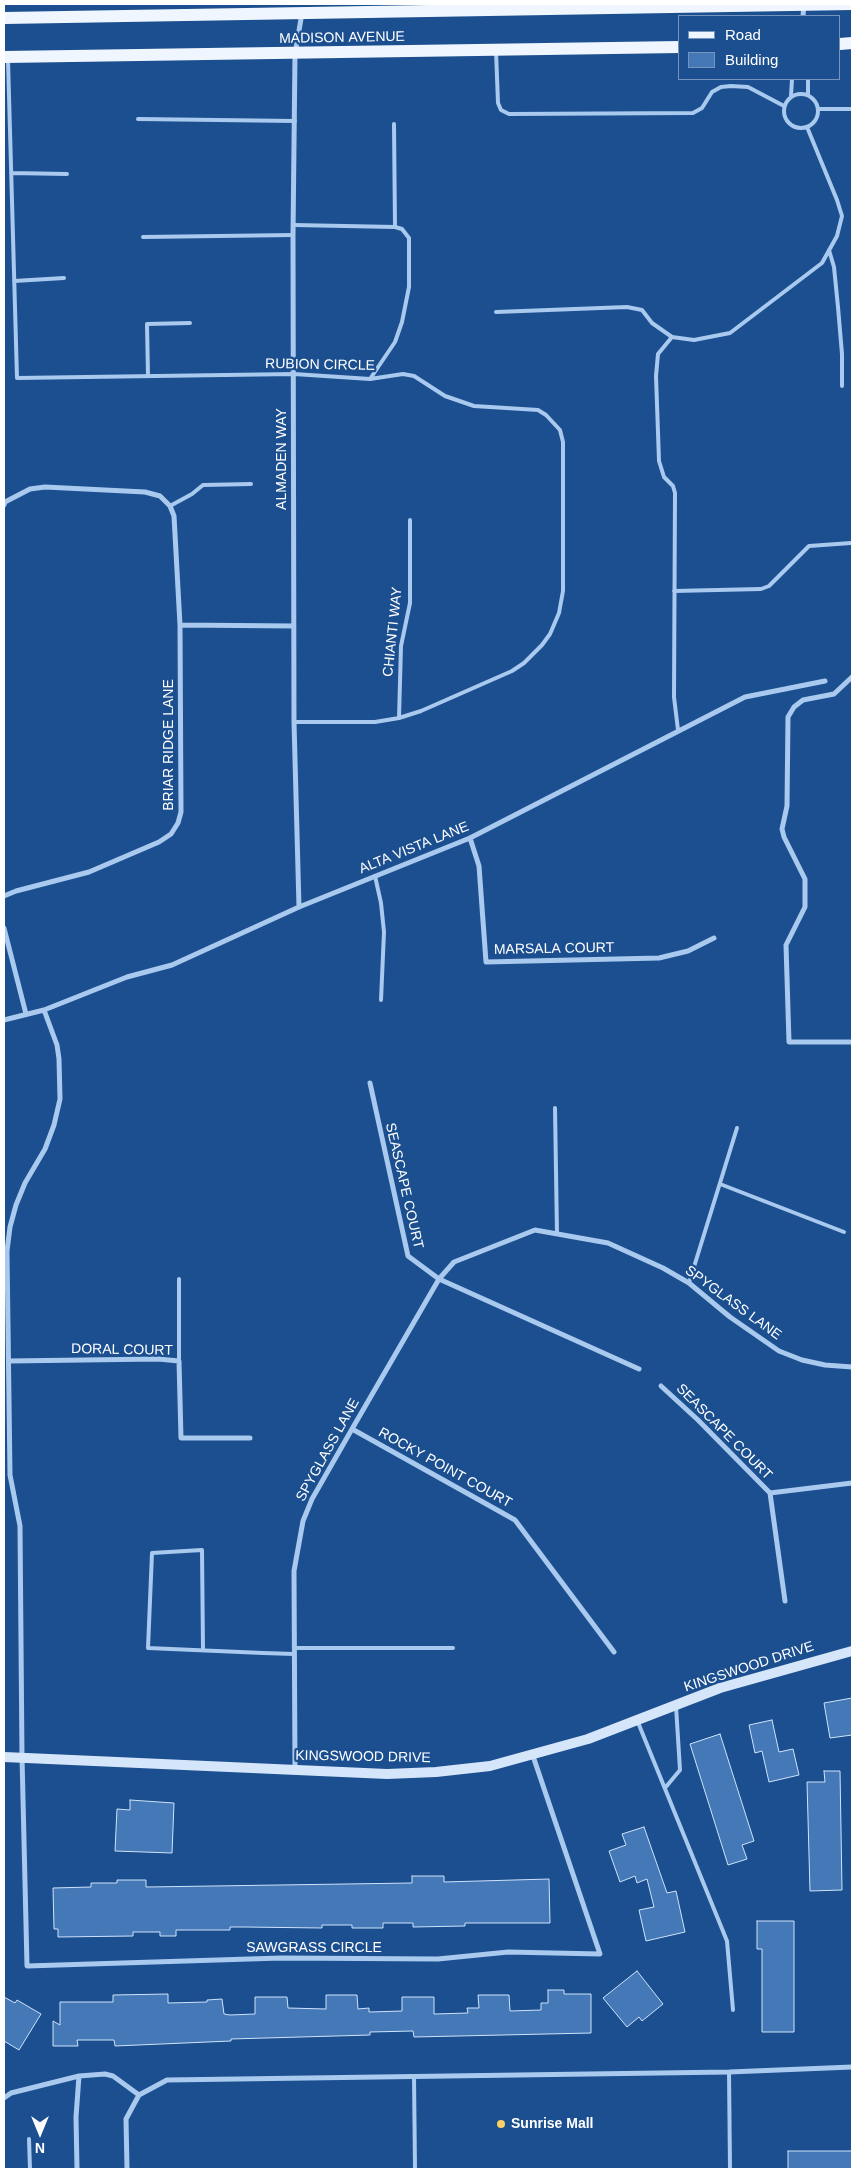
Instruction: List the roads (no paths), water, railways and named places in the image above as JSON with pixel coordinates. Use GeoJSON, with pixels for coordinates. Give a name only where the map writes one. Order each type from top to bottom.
{"type":"FeatureCollection","features":[{"type":"Feature","properties":{"kind":"main road","name":"MADISON AVENUE"},"geometry":{"type":"LineString","coordinates":[[4,18],[804,8],[852,4]]}},
{"type":"Feature","properties":{"kind":"main road","name":"MADISON AVENUE"},"geometry":{"type":"LineString","coordinates":[[6,57],[678,47]]}},
{"type":"Feature","properties":{"kind":"street","name":"ALMADEN WAY"},"geometry":{"type":"LineString","coordinates":[[299,907],[294,722],[293,235],[295,54],[302,13]]}},
{"type":"Feature","properties":{"kind":"street"},"geometry":{"type":"LineString","coordinates":[[4,505],[5,502],[30,490],[45,487],[145,492],[160,496],[170,506]]}},
{"type":"Feature","properties":{"kind":"street","name":"BRIAR RIDGE LANE"},"geometry":{"type":"LineString","coordinates":[[4,896],[16,891],[89,872],[159,842],[171,834],[181,812],[180,624],[174,516],[170,506]]}},
{"type":"Feature","properties":{"kind":"street"},"geometry":{"type":"LineString","coordinates":[[180,624],[294,626]]}},
{"type":"Feature","properties":{"kind":"street"},"geometry":{"type":"LineString","coordinates":[[852,677],[834,694],[803,700],[794,707],[788,717],[787,806],[782,829],[784,837],[805,879],[805,907],[786,945],[789,1042],[852,1042]]}},
{"type":"Feature","properties":{"kind":"street","name":"ALTA VISTA LANE"},"geometry":{"type":"LineString","coordinates":[[4,1020],[44,1010],[127,977],[172,964],[299,907],[470,838],[745,697],[825,681]]}},
{"type":"Feature","properties":{"kind":"street","name":"MARSALA COURT"},"geometry":{"type":"LineString","coordinates":[[470,838],[478,866],[486,962],[659,958],[688,951],[714,938]]}},
{"type":"Feature","properties":{"kind":"street"},"geometry":{"type":"LineString","coordinates":[[4,928],[26,1014]]}},
{"type":"Feature","properties":{"kind":"street"},"geometry":{"type":"LineString","coordinates":[[22,1757],[20,1526],[10,1475],[7,1250],[10,1227],[25,1183],[44,1149],[54,1125],[60,1099],[60,1068],[57,1045],[44,1010]]}},
{"type":"Feature","properties":{"kind":"street","name":"SEASCAPE COURT"},"geometry":{"type":"LineString","coordinates":[[370,1083],[408,1256],[439,1279]]}},
{"type":"Feature","properties":{"kind":"street","name":"SPYGLASS LANE"},"geometry":{"type":"LineString","coordinates":[[294,1769],[294,1571],[304,1521],[312,1499],[352,1429],[439,1279],[454,1262],[535,1230],[608,1243],[689,1282],[730,1317],[779,1351],[802,1360],[826,1365],[852,1367]]}},
{"type":"Feature","properties":{"kind":"street"},"geometry":{"type":"LineString","coordinates":[[439,1279],[640,1369]]}},
{"type":"Feature","properties":{"kind":"street","name":"DORAL COURT"},"geometry":{"type":"LineString","coordinates":[[8,1360],[158,1359],[179,1361],[180,1438],[250,1438]]}},
{"type":"Feature","properties":{"kind":"street","name":"SEASCAPE COURT"},"geometry":{"type":"LineString","coordinates":[[661,1386],[698,1420],[770,1493],[785,1601]]}},
{"type":"Feature","properties":{"kind":"street","name":"ROCKY POINT COURT"},"geometry":{"type":"LineString","coordinates":[[352,1429],[515,1520],[614,1652]]}},
{"type":"Feature","properties":{"kind":"street","name":"SEASCAPE COURT"},"geometry":{"type":"LineString","coordinates":[[770,1493],[852,1483]]}},
{"type":"Feature","properties":{"kind":"street","name":"KINGSWOOD DRIVE"},"geometry":{"type":"LineString","coordinates":[[4,1757],[387,1774],[436,1772],[490,1766],[533,1756],[588,1739],[720,1688],[852,1651]]}},
{"type":"Feature","properties":{"kind":"street","name":"SAWGRASS CIRCLE"},"geometry":{"type":"LineString","coordinates":[[22,1757],[27,1966],[281,1958],[438,1959],[508,1952],[600,1954],[533,1756]]}},
{"type":"Feature","properties":{"kind":"street"},"geometry":{"type":"LineString","coordinates":[[127,2169],[126,2119],[139,2095],[167,2080],[729,2072],[852,2067]]}},
{"type":"Feature","properties":{"kind":"street"},"geometry":{"type":"LineString","coordinates":[[4,2098],[11,2093],[79,2076],[105,2074],[113,2076],[139,2095]]}},
{"type":"Feature","properties":{"kind":"street"},"geometry":{"type":"LineString","coordinates":[[77,2169],[76,2116],[79,2076]]}},
{"type":"Feature","properties":{"kind":"lane"},"geometry":{"type":"LineString","coordinates":[[496,51],[498,103],[501,110],[509,114],[693,113],[702,108],[712,92],[721,87],[731,86],[748,87],[784,106]]}},
{"type":"Feature","properties":{"kind":"lane","name":"RUBION CIRCLE"},"geometry":{"type":"LineString","coordinates":[[6,57],[17,378],[294,374],[370,380],[404,374],[414,376],[445,396],[474,406],[538,410],[555,422],[560,430],[563,442],[563,590],[559,613],[550,634],[533,655],[512,671],[399,718],[375,722],[294,722]]}},
{"type":"Feature","properties":{"kind":"lane"},"geometry":{"type":"LineString","coordinates":[[791,96],[803,94],[813,99],[818,109],[815,120],[807,127],[802,128],[791,125],[785,116],[784,106],[791,96],[792,80]]}},
{"type":"Feature","properties":{"kind":"lane"},"geometry":{"type":"LineString","coordinates":[[808,80],[808,95]]}},
{"type":"Feature","properties":{"kind":"lane"},"geometry":{"type":"LineString","coordinates":[[818,109],[852,109]]}},
{"type":"Feature","properties":{"kind":"lane"},"geometry":{"type":"LineString","coordinates":[[138,119],[294,121]]}},
{"type":"Feature","properties":{"kind":"lane"},"geometry":{"type":"LineString","coordinates":[[394,124],[394,227]]}},
{"type":"Feature","properties":{"kind":"lane"},"geometry":{"type":"LineString","coordinates":[[496,312],[627,307],[642,310],[652,323],[672,337],[694,340],[730,333],[822,263],[837,236],[842,216],[838,200],[807,127]]}},
{"type":"Feature","properties":{"kind":"lane"},"geometry":{"type":"LineString","coordinates":[[11,173],[67,174]]}},
{"type":"Feature","properties":{"kind":"lane"},"geometry":{"type":"LineString","coordinates":[[294,226],[394,227],[402,229],[409,238],[409,287],[407,302],[394,342],[370,380]]}},
{"type":"Feature","properties":{"kind":"lane"},"geometry":{"type":"LineString","coordinates":[[143,237],[293,235]]}},
{"type":"Feature","properties":{"kind":"lane"},"geometry":{"type":"LineString","coordinates":[[829,250],[834,267],[839,316],[842,386]]}},
{"type":"Feature","properties":{"kind":"lane"},"geometry":{"type":"LineString","coordinates":[[14,281],[64,278]]}},
{"type":"Feature","properties":{"kind":"lane"},"geometry":{"type":"LineString","coordinates":[[148,376],[147,324],[190,323]]}},
{"type":"Feature","properties":{"kind":"lane"},"geometry":{"type":"LineString","coordinates":[[672,337],[658,354],[656,376],[659,461],[664,478],[673,486],[675,493],[674,697],[678,730]]}},
{"type":"Feature","properties":{"kind":"lane"},"geometry":{"type":"LineString","coordinates":[[170,506],[204,485],[251,484]]}},
{"type":"Feature","properties":{"kind":"lane","name":"CHIANTI WAY"},"geometry":{"type":"LineString","coordinates":[[399,718],[401,646],[410,603],[410,520]]}},
{"type":"Feature","properties":{"kind":"lane"},"geometry":{"type":"LineString","coordinates":[[674,590],[761,589],[769,586],[809,546],[851,544]]}},
{"type":"Feature","properties":{"kind":"lane"},"geometry":{"type":"LineString","coordinates":[[375,876],[381,903],[384,932],[381,1000]]}},
{"type":"Feature","properties":{"kind":"lane"},"geometry":{"type":"LineString","coordinates":[[555,1108],[557,1234]]}},
{"type":"Feature","properties":{"kind":"lane"},"geometry":{"type":"LineString","coordinates":[[689,1282],[738,1128]]}},
{"type":"Feature","properties":{"kind":"lane"},"geometry":{"type":"LineString","coordinates":[[720,1184],[844,1232]]}},
{"type":"Feature","properties":{"kind":"lane"},"geometry":{"type":"LineString","coordinates":[[179,1279],[179,1361]]}},
{"type":"Feature","properties":{"kind":"lane"},"geometry":{"type":"LineString","coordinates":[[204,1650],[202,1550],[152,1553],[148,1648],[204,1650],[294,1651],[453,1648]]}},
{"type":"Feature","properties":{"kind":"lane"},"geometry":{"type":"LineString","coordinates":[[665,1788],[680,1770],[676,1705]]}},
{"type":"Feature","properties":{"kind":"lane"},"geometry":{"type":"LineString","coordinates":[[637,1720],[727,1941],[733,2010]]}},
{"type":"Feature","properties":{"kind":"lane"},"geometry":{"type":"LineString","coordinates":[[729,2072],[730,2169]]}},
{"type":"Feature","properties":{"kind":"lane"},"geometry":{"type":"LineString","coordinates":[[414,2076],[415,2169]]}},
{"type":"Feature","properties":{"kind":"lane"},"geometry":{"type":"LineString","coordinates":[[29,2139],[30,2169]]}},
{"type":"Feature","properties":{"kind":"place","name":"Sunrise Mall"},"geometry":{"type":"Point","coordinates":[501,2124]}}]}
